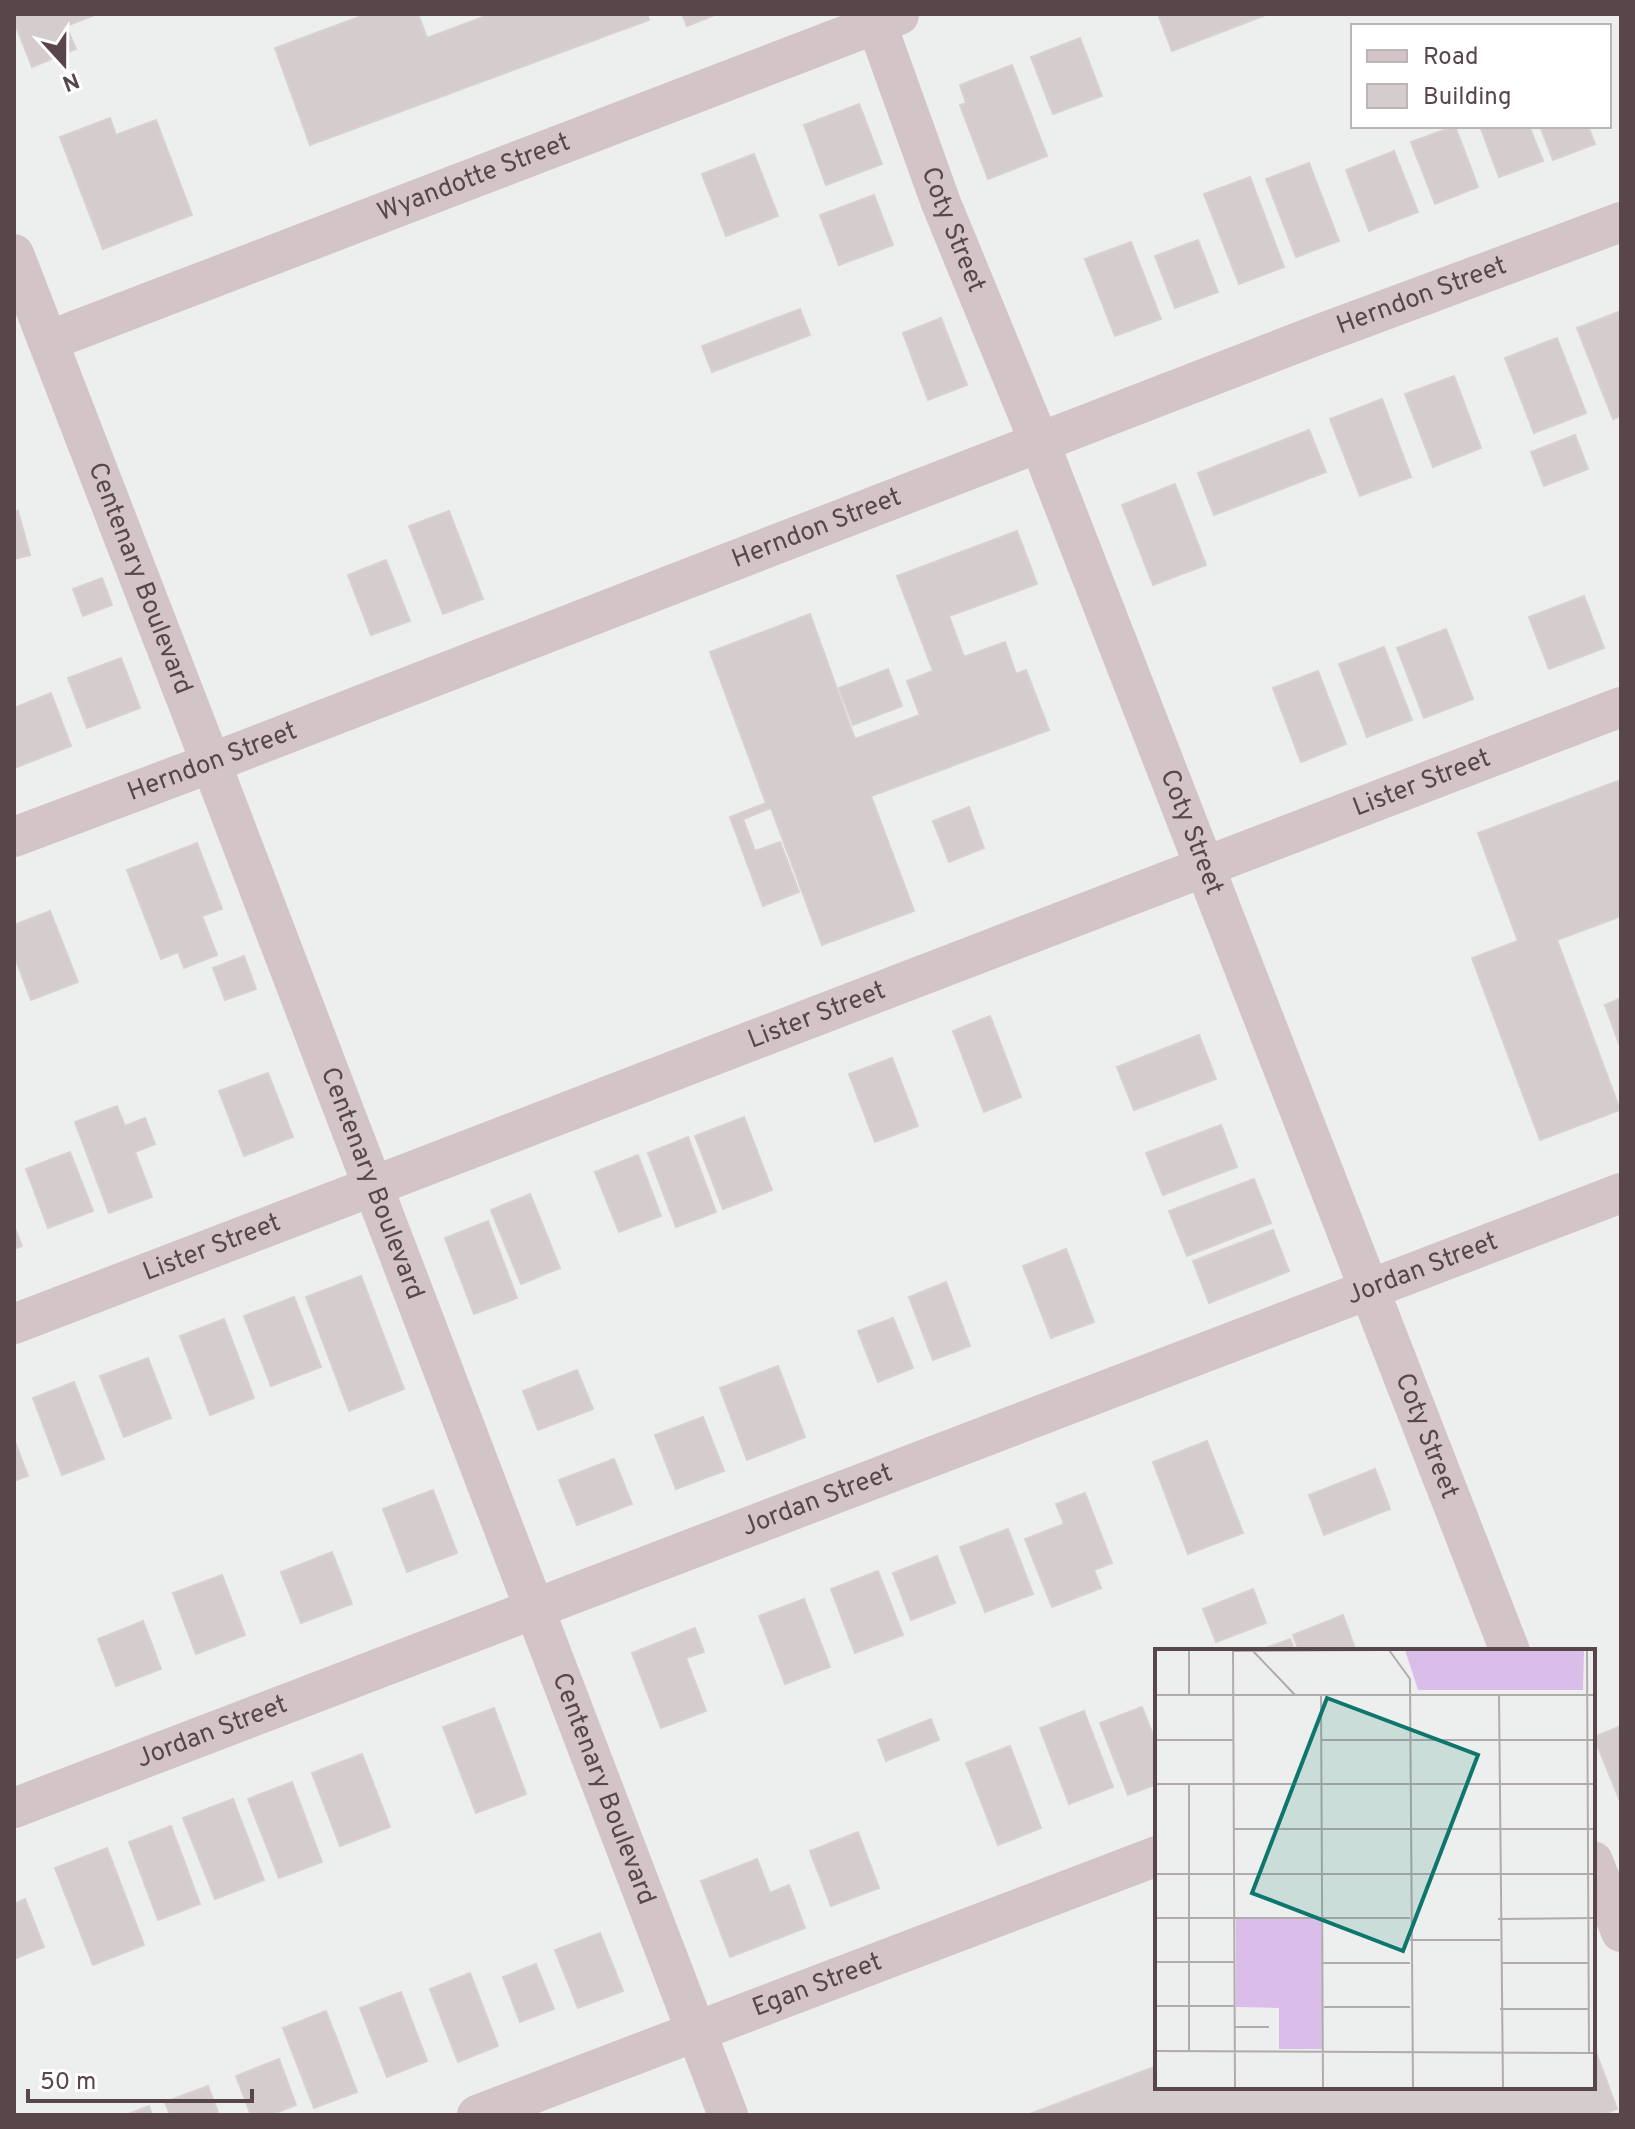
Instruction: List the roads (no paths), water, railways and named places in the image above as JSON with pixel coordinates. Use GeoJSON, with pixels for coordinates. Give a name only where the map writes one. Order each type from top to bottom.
{"type":"FeatureCollection","features":[{"type":"Feature","properties":{"kind":"street","name":"Wyandotte Street"},"geometry":{"type":"LineString","coordinates":[[48,341],[883,17]]}},
{"type":"Feature","properties":{"kind":"street","name":"Coty Street"},"geometry":{"type":"LineString","coordinates":[[883,17],[941,203],[1040,444],[1509,1649]]}},
{"type":"Feature","properties":{"kind":"street","name":"Herndon Street"},"geometry":{"type":"LineString","coordinates":[[14,837],[1312,337],[1621,222]]}},
{"type":"Feature","properties":{"kind":"street","name":"Centenary Boulevard"},"geometry":{"type":"LineString","coordinates":[[14,254],[728,2115]]}},
{"type":"Feature","properties":{"kind":"street","name":"Lister Street"},"geometry":{"type":"LineString","coordinates":[[14,1324],[1621,707]]}},
{"type":"Feature","properties":{"kind":"street","name":"Jordan Street"},"geometry":{"type":"LineString","coordinates":[[14,1808],[1621,1193]]}},
{"type":"Feature","properties":{"kind":"street","name":"Egan Street"},"geometry":{"type":"LineString","coordinates":[[477,2115],[1155,1857]]}},
{"type":"Feature","properties":{"kind":"street"},"geometry":{"type":"LineString","coordinates":[[1595,1866],[1621,1932]]}}]}
